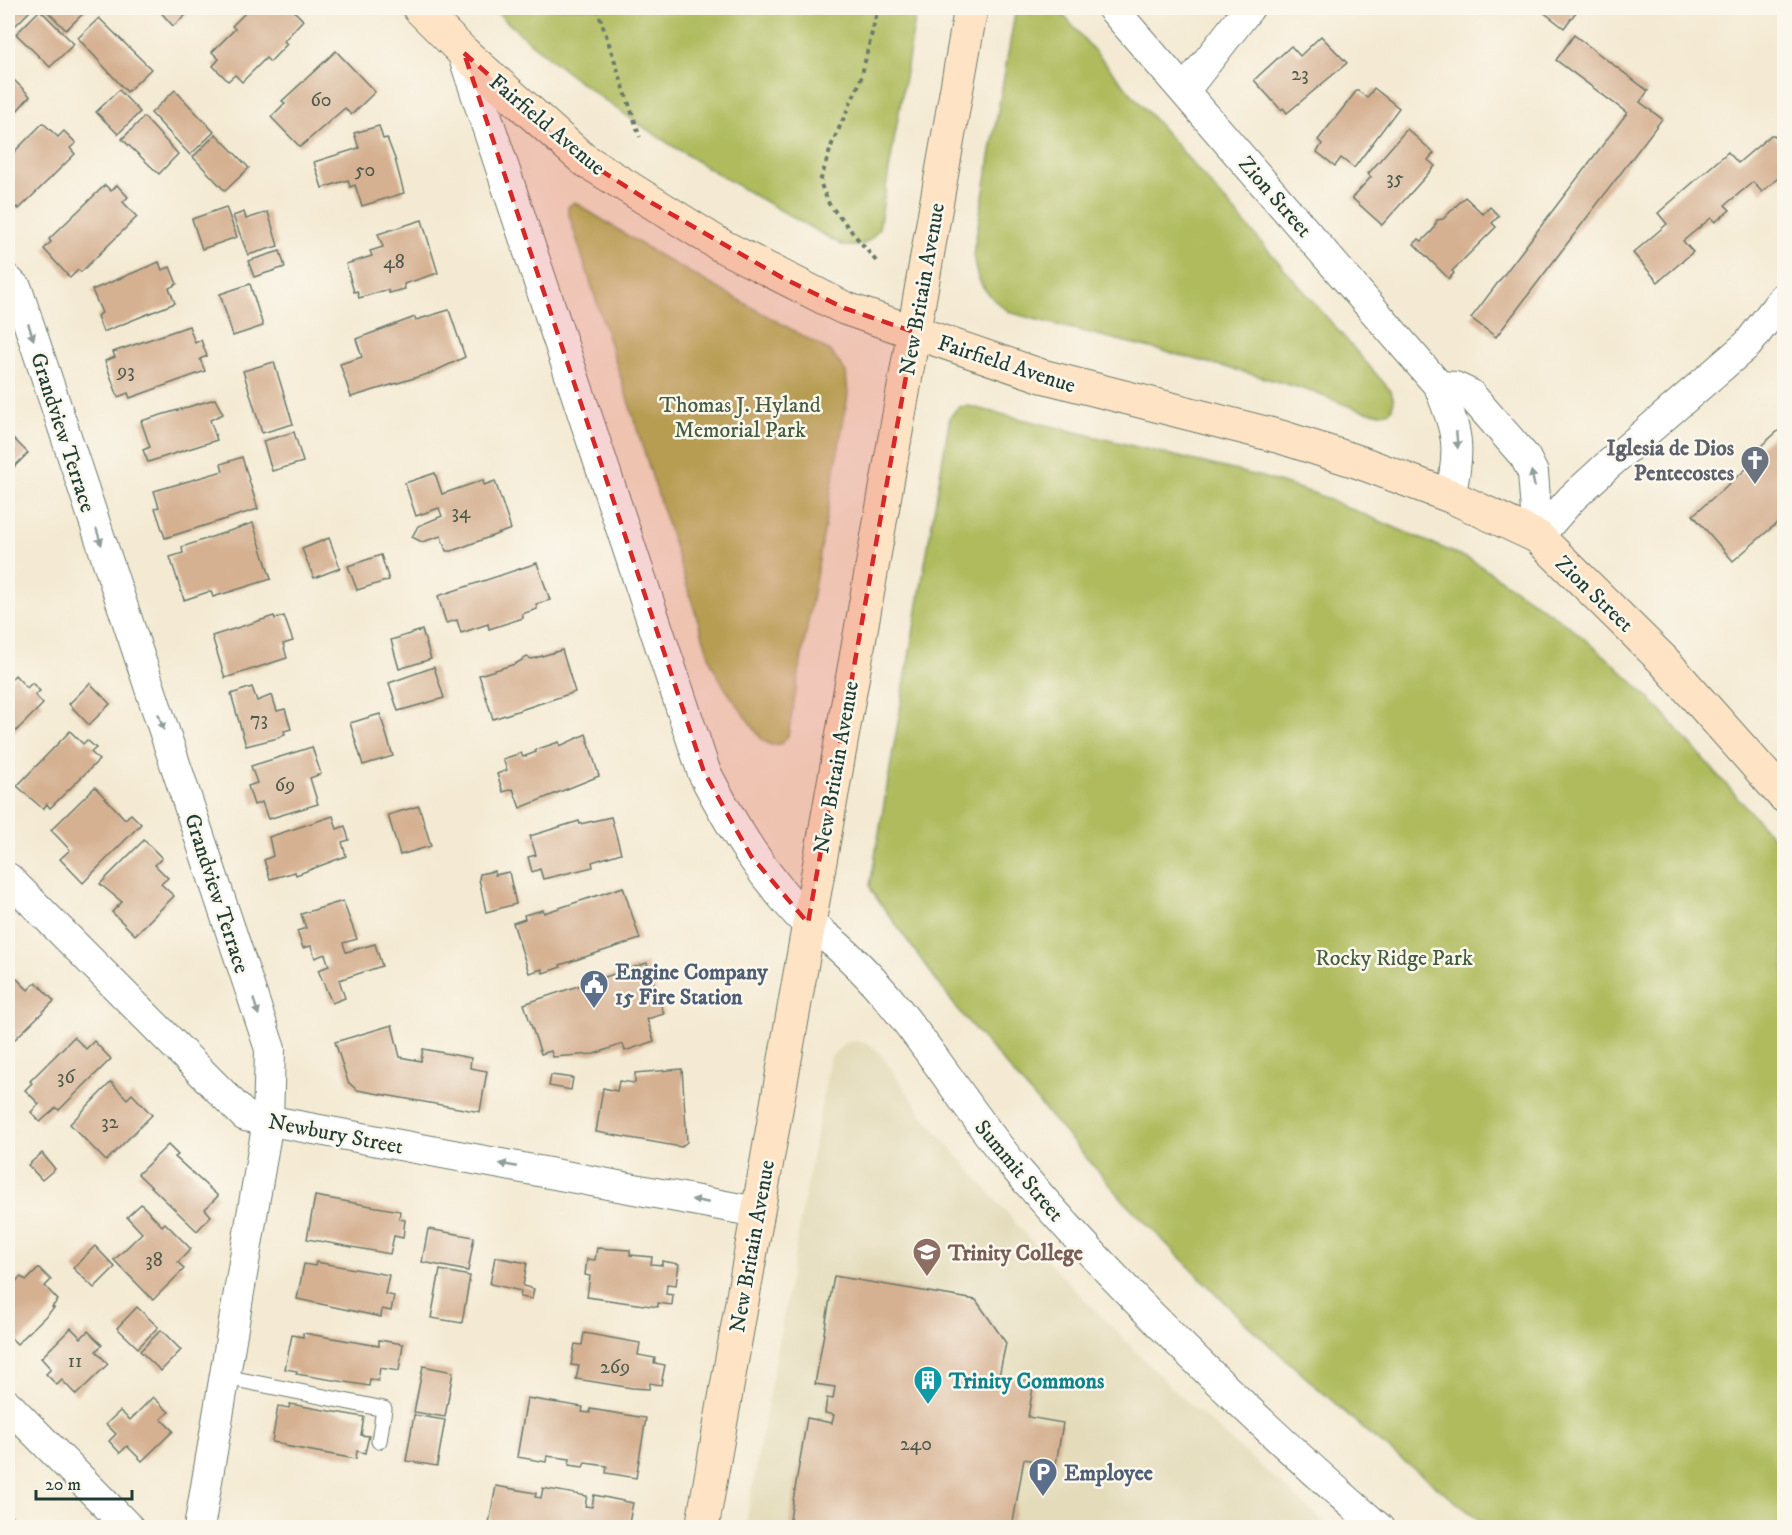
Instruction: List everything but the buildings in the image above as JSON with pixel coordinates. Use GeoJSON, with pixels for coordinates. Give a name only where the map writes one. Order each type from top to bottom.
{"type":"FeatureCollection","features":[{"type":"Feature","properties":{"kind":"main road","name":"Fairfield Avenue"},"geometry":{"type":"LineString","coordinates":[[419,8],[464,53],[583,159],[652,203],[781,277],[844,308],[1042,376],[1281,437],[1406,478],[1538,537]]}},
{"type":"Feature","properties":{"kind":"main road","name":"New Britain Avenue"},"geometry":{"type":"LineString","coordinates":[[702,1527],[971,8]]}},
{"type":"Feature","properties":{"kind":"main road","name":"Zion Street"},"geometry":{"type":"LineString","coordinates":[[1538,537],[1663,660],[1785,796]]}},
{"type":"Feature","properties":{"kind":"street","name":"Zion Street"},"geometry":{"type":"LineString","coordinates":[[1112,8],[1438,386],[1457,431],[1459,462],[1450,496]]}},
{"type":"Feature","properties":{"kind":"street"},"geometry":{"type":"LineString","coordinates":[[1185,90],[1249,8]]}},
{"type":"Feature","properties":{"kind":"street","name":"Fairfield Avenue"},"geometry":{"type":"LineString","coordinates":[[464,53],[704,772],[751,856],[775,889],[808,923]]}},
{"type":"Feature","properties":{"kind":"street","name":"Grandview Terrace"},"geometry":{"type":"LineString","coordinates":[[8,280],[17,289],[270,1049],[268,1121],[199,1527]]}},
{"type":"Feature","properties":{"kind":"street"},"geometry":{"type":"LineString","coordinates":[[1538,537],[1571,499],[1608,465],[1749,344],[1785,297]]}},
{"type":"Feature","properties":{"kind":"street","name":"Zion Street"},"geometry":{"type":"LineString","coordinates":[[1438,386],[1455,387],[1470,394],[1525,457],[1533,473],[1538,537]]}},
{"type":"Feature","properties":{"kind":"street","name":"Newbury Street"},"geometry":{"type":"LineString","coordinates":[[8,878],[245,1116],[758,1212]]}},
{"type":"Feature","properties":{"kind":"street","name":"Summit Street"},"geometry":{"type":"LineString","coordinates":[[808,923],[830,939],[893,1005],[1017,1169],[1122,1284],[1290,1451],[1379,1527]]}},
{"type":"Feature","properties":{"kind":"street"},"geometry":{"type":"LineString","coordinates":[[8,1406],[129,1527]]}},
{"type":"Feature","properties":{"kind":"lane"},"geometry":{"type":"LineString","coordinates":[[225,1377],[384,1409],[379,1441]]}},
{"type":"Feature","properties":{"kind":"path"},"geometry":{"type":"LineString","coordinates":[[597,8],[640,137]]}},
{"type":"Feature","properties":{"kind":"path"},"geometry":{"type":"LineString","coordinates":[[876,261],[829,204],[820,182],[832,144],[860,82],[878,8]]}},
{"type":"Feature","properties":{"kind":"highlighted area"},"geometry":{"type":"Polygon","coordinates":[[[464,53],[583,159],[652,203],[781,277],[844,308],[914,332],[808,923],[751,856],[704,772],[464,53]]]}},
{"type":"Feature","properties":{"kind":"shaded area","name":"Trinity College"},"geometry":{"type":"Polygon","coordinates":[[[854,1041],[869,1044],[881,1054],[922,1114],[1054,1268],[1176,1392],[1330,1527],[745,1528],[830,1057],[845,1043],[854,1041]]]}},
{"type":"Feature","properties":{"kind":"green space"},"geometry":{"type":"Polygon","coordinates":[[[492,8],[917,8],[879,228],[864,244],[842,245],[750,193],[615,108],[531,43],[492,8]]]}},
{"type":"Feature","properties":{"kind":"green space"},"geometry":{"type":"Polygon","coordinates":[[[1016,8],[1057,8],[1391,391],[1394,401],[1391,410],[1384,413],[1363,411],[1309,391],[1235,370],[1012,313],[988,294],[975,269],[974,248],[1016,8]]]}},
{"type":"Feature","properties":{"kind":"green space","name":"Thomas J. Hyland Memorial Park"},"geometry":{"type":"Polygon","coordinates":[[[574,202],[655,253],[830,351],[846,372],[848,395],[788,736],[781,744],[771,745],[762,740],[725,688],[712,665],[568,212],[568,207],[574,202]]]}},
{"type":"Feature","properties":{"kind":"green space","name":"Rocky Ridge Park"},"geometry":{"type":"Polygon","coordinates":[[[968,406],[1262,477],[1316,494],[1473,561],[1568,625],[1612,662],[1653,702],[1784,850],[1784,1527],[1488,1527],[1368,1433],[1243,1321],[1125,1202],[958,1010],[872,892],[870,886],[950,417],[958,407],[968,406]]]}},
{"type":"Feature","properties":{"kind":"place","name":"Iglesia de Dios Pentecostes"},"geometry":{"type":"Point","coordinates":[1755,486]}},
{"type":"Feature","properties":{"kind":"place","name":"Engine Company 15 Fire Station"},"geometry":{"type":"Point","coordinates":[594,1010]}},
{"type":"Feature","properties":{"kind":"place","name":"Trinity College"},"geometry":{"type":"Point","coordinates":[927,1278]}},
{"type":"Feature","properties":{"kind":"place","name":"Trinity Commons"},"geometry":{"type":"Point","coordinates":[928,1406]}},
{"type":"Feature","properties":{"kind":"place","name":"Employee"},"geometry":{"type":"Point","coordinates":[1043,1498]}}]}
